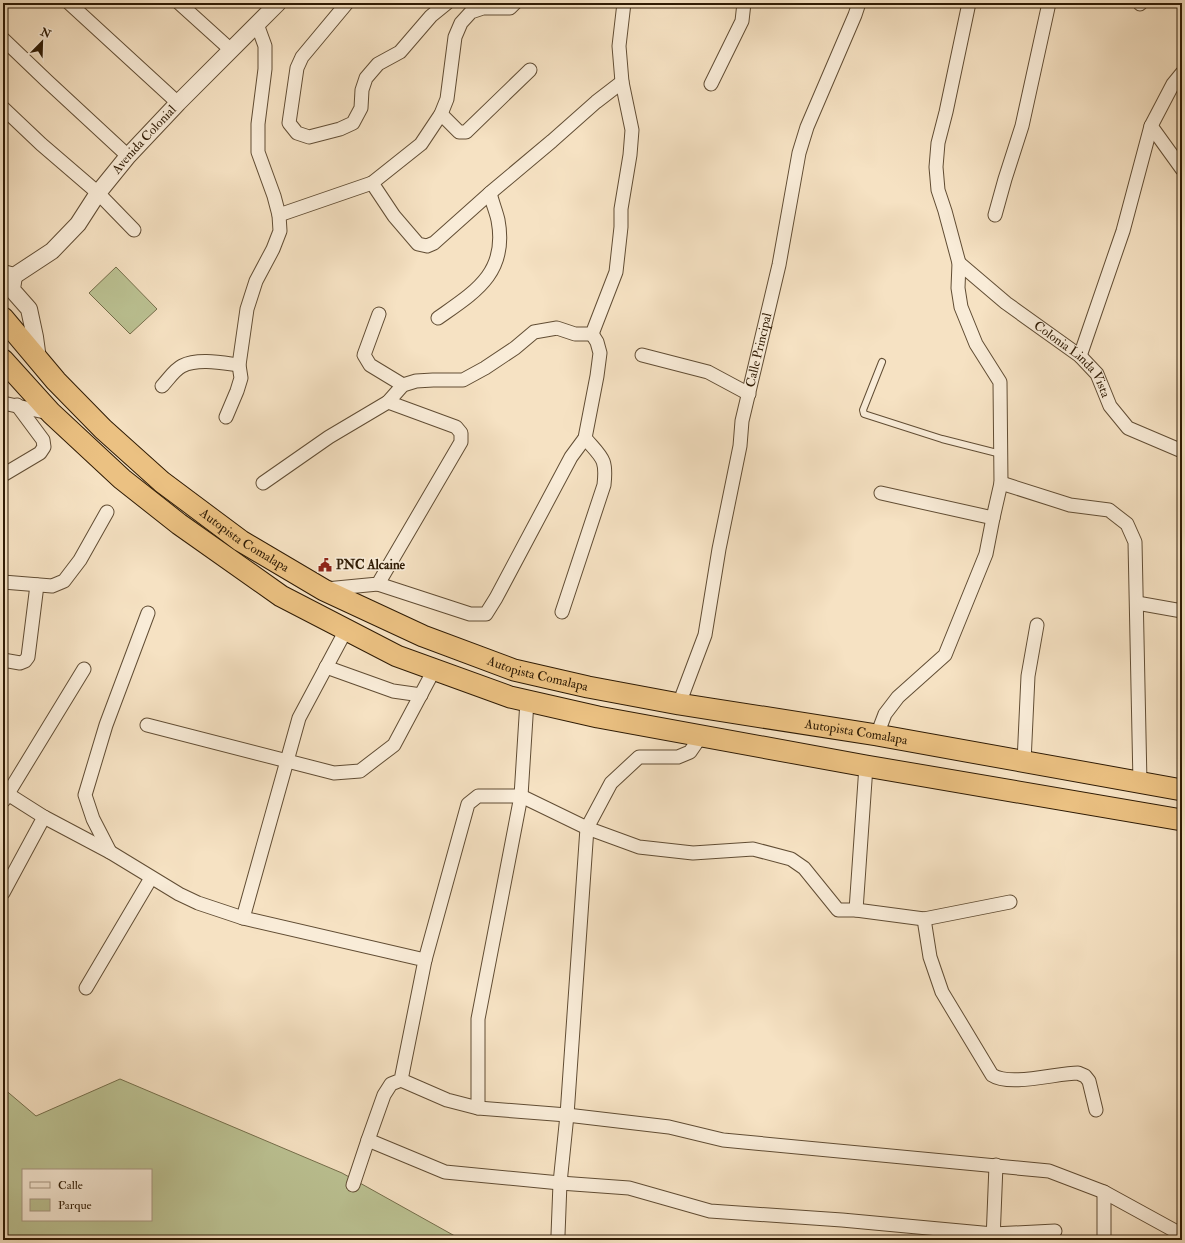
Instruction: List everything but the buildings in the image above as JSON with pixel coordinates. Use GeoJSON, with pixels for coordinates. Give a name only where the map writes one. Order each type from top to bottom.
{"type":"FeatureCollection","features":[{"type":"Feature","properties":{"kind":"highway","name":"Autopista Comalapa"},"geometry":{"type":"LineString","coordinates":[[3,318],[38,359],[103,429],[162,482],[241,541],[324,590],[423,636],[514,670],[588,687],[679,704],[877,735],[1182,790]]}},
{"type":"Feature","properties":{"kind":"highway","name":"Autopista Comalapa"},"geometry":{"type":"LineString","coordinates":[[3,360],[51,413],[122,479],[179,524],[281,596],[397,656],[510,697],[598,717],[866,766],[1182,820]]}},
{"type":"Feature","properties":{"kind":"street"},"geometry":{"type":"LineString","coordinates":[[69,3],[178,103]]}},
{"type":"Feature","properties":{"kind":"street"},"geometry":{"type":"LineString","coordinates":[[179,3],[231,50]]}},
{"type":"Feature","properties":{"kind":"street","name":"Avenida Colonial"},"geometry":{"type":"LineString","coordinates":[[38,359],[29,309],[12,289],[8,275],[52,251],[78,224],[98,193],[128,156],[178,103],[278,3]]}},
{"type":"Feature","properties":{"kind":"street"},"geometry":{"type":"LineString","coordinates":[[347,3],[302,57],[297,68],[289,123],[297,133],[309,137],[340,129],[353,123],[361,108],[362,90],[366,78],[378,64],[400,52],[431,16],[448,3]]}},
{"type":"Feature","properties":{"kind":"street"},"geometry":{"type":"LineString","coordinates":[[279,215],[372,183],[421,144],[441,114],[447,99],[455,37],[461,23],[471,12],[496,6],[510,8],[515,3]]}},
{"type":"Feature","properties":{"kind":"street"},"geometry":{"type":"LineString","coordinates":[[592,334],[616,272],[621,208],[630,155],[632,130],[622,82],[619,46],[624,3]]}},
{"type":"Feature","properties":{"kind":"street"},"geometry":{"type":"LineString","coordinates":[[711,84],[742,21],[744,3]]}},
{"type":"Feature","properties":{"kind":"street","name":"Calle Principal"},"geometry":{"type":"LineString","coordinates":[[679,704],[705,635],[719,549],[740,446],[742,421],[779,265],[799,153],[807,127],[859,3]]}},
{"type":"Feature","properties":{"kind":"street"},"geometry":{"type":"LineString","coordinates":[[877,735],[885,714],[898,697],[945,655],[986,554],[1001,483],[1000,382],[976,344],[961,307],[958,288],[959,263],[938,190],[936,167],[938,143],[969,3]]}},
{"type":"Feature","properties":{"kind":"street"},"geometry":{"type":"LineString","coordinates":[[995,215],[1022,126],[1049,3]]}},
{"type":"Feature","properties":{"kind":"street"},"geometry":{"type":"LineString","coordinates":[[226,417],[238,391],[241,378],[239,365],[247,309],[256,281],[273,249],[280,231],[279,215],[274,196],[258,152],[258,124],[266,69],[265,46],[257,24]]}},
{"type":"Feature","properties":{"kind":"street"},"geometry":{"type":"LineString","coordinates":[[3,39],[128,156]]}},
{"type":"Feature","properties":{"kind":"street"},"geometry":{"type":"LineString","coordinates":[[441,114],[459,132],[466,132],[530,70]]}},
{"type":"Feature","properties":{"kind":"street"},"geometry":{"type":"LineString","coordinates":[[1080,356],[1123,231],[1151,126],[1174,84],[1182,73]]}},
{"type":"Feature","properties":{"kind":"street"},"geometry":{"type":"LineString","coordinates":[[372,183],[394,216],[418,244],[427,246],[434,243],[596,102],[622,82]]}},
{"type":"Feature","properties":{"kind":"street"},"geometry":{"type":"LineString","coordinates":[[3,108],[41,144],[98,193],[134,230]]}},
{"type":"Feature","properties":{"kind":"street"},"geometry":{"type":"LineString","coordinates":[[1151,126],[1182,169]]}},
{"type":"Feature","properties":{"kind":"street"},"geometry":{"type":"LineString","coordinates":[[438,318],[474,292],[488,277],[496,262],[500,240],[498,220],[490,194]]}},
{"type":"Feature","properties":{"kind":"street","name":"Colonia Linda Vista"},"geometry":{"type":"LineString","coordinates":[[959,263],[1006,303],[1080,356],[1097,374],[1110,406],[1128,428],[1182,451]]}},
{"type":"Feature","properties":{"kind":"street"},"geometry":{"type":"LineString","coordinates":[[379,314],[364,355],[370,365],[403,385]]}},
{"type":"Feature","properties":{"kind":"street"},"geometry":{"type":"LineString","coordinates":[[263,483],[329,437],[388,402],[403,385],[434,380],[463,380],[515,348],[534,332],[557,328],[575,334],[592,334]]}},
{"type":"Feature","properties":{"kind":"street"},"geometry":{"type":"LineString","coordinates":[[324,590],[378,584],[470,614],[486,614],[571,457],[585,438],[600,353],[597,342],[592,334]]}},
{"type":"Feature","properties":{"kind":"street"},"geometry":{"type":"LineString","coordinates":[[642,354],[708,372],[749,394]]}},
{"type":"Feature","properties":{"kind":"street"},"geometry":{"type":"LineString","coordinates":[[162,386],[182,366],[193,363],[211,362],[239,365]]}},
{"type":"Feature","properties":{"kind":"street"},"geometry":{"type":"LineString","coordinates":[[378,584],[461,442],[461,433],[456,427],[388,402]]}},
{"type":"Feature","properties":{"kind":"street"},"geometry":{"type":"LineString","coordinates":[[3,403],[51,413]]}},
{"type":"Feature","properties":{"kind":"street"},"geometry":{"type":"LineString","coordinates":[[3,475],[40,453],[44,447],[43,440],[17,406]]}},
{"type":"Feature","properties":{"kind":"street"},"geometry":{"type":"LineString","coordinates":[[562,612],[604,485],[605,469],[603,458],[585,438]]}},
{"type":"Feature","properties":{"kind":"street"},"geometry":{"type":"LineString","coordinates":[[1001,483],[1070,505],[1109,510],[1127,524],[1135,542],[1140,783]]}},
{"type":"Feature","properties":{"kind":"street"},"geometry":{"type":"LineString","coordinates":[[881,494],[993,518]]}},
{"type":"Feature","properties":{"kind":"street"},"geometry":{"type":"LineString","coordinates":[[3,582],[52,586],[64,581],[80,560],[107,512]]}},
{"type":"Feature","properties":{"kind":"street"},"geometry":{"type":"LineString","coordinates":[[3,660],[20,663],[25,661],[28,657],[37,585]]}},
{"type":"Feature","properties":{"kind":"street"},"geometry":{"type":"LineString","coordinates":[[1137,603],[1182,611]]}},
{"type":"Feature","properties":{"kind":"street"},"geometry":{"type":"LineString","coordinates":[[110,852],[94,819],[85,795],[106,725],[148,613]]}},
{"type":"Feature","properties":{"kind":"street"},"geometry":{"type":"LineString","coordinates":[[1024,762],[1028,676],[1037,625]]}},
{"type":"Feature","properties":{"kind":"street"},"geometry":{"type":"LineString","coordinates":[[243,918],[288,762],[299,718],[346,630]]}},
{"type":"Feature","properties":{"kind":"street"},"geometry":{"type":"LineString","coordinates":[[326,667],[393,691],[421,695]]}},
{"type":"Feature","properties":{"kind":"street"},"geometry":{"type":"LineString","coordinates":[[84,669],[5,796],[110,852],[151,878],[198,903],[243,918],[425,960]]}},
{"type":"Feature","properties":{"kind":"street"},"geometry":{"type":"LineString","coordinates":[[148,726],[334,773],[360,771],[394,745],[434,670]]}},
{"type":"Feature","properties":{"kind":"street"},"geometry":{"type":"LineString","coordinates":[[478,1108],[478,1019],[521,796],[527,701]]}},
{"type":"Feature","properties":{"kind":"street"},"geometry":{"type":"LineString","coordinates":[[558,1235],[560,1183],[567,1115],[587,828],[611,783],[639,757],[678,757],[690,752],[701,736]]}},
{"type":"Feature","properties":{"kind":"street"},"geometry":{"type":"LineString","coordinates":[[856,910],[866,766]]}},
{"type":"Feature","properties":{"kind":"street"},"geometry":{"type":"LineString","coordinates":[[401,1080],[425,960],[468,804],[478,796],[521,796],[587,828],[640,847],[693,853],[753,849],[791,859],[804,868],[838,910],[856,910],[924,919],[1010,902]]}},
{"type":"Feature","properties":{"kind":"street"},"geometry":{"type":"LineString","coordinates":[[3,894],[44,817]]}},
{"type":"Feature","properties":{"kind":"street"},"geometry":{"type":"LineString","coordinates":[[86,988],[151,878]]}},
{"type":"Feature","properties":{"kind":"street"},"geometry":{"type":"LineString","coordinates":[[924,919],[930,957],[942,992],[992,1075],[1001,1079],[1034,1079],[1078,1073],[1085,1076],[1089,1080],[1096,1110]]}},
{"type":"Feature","properties":{"kind":"street"},"geometry":{"type":"LineString","coordinates":[[353,1185],[384,1095],[390,1084],[401,1080],[447,1100],[478,1108],[567,1115],[669,1127],[723,1140],[1049,1171],[1104,1192],[1177,1232],[1182,1233]]}},
{"type":"Feature","properties":{"kind":"street"},"geometry":{"type":"LineString","coordinates":[[368,1140],[445,1172],[629,1188],[710,1211],[842,1220],[993,1237],[1055,1231]]}},
{"type":"Feature","properties":{"kind":"street"},"geometry":{"type":"LineString","coordinates":[[993,1237],[996,1165]]}},
{"type":"Feature","properties":{"kind":"street"},"geometry":{"type":"LineString","coordinates":[[1104,1192],[1104,1240]]}},
{"type":"Feature","properties":{"kind":"lane"},"geometry":{"type":"LineString","coordinates":[[882,362],[863,410],[864,414],[942,439],[1001,454]]}},
{"type":"Feature","properties":{"kind":"green space"},"geometry":{"type":"Polygon","coordinates":[[[116,267],[157,309],[130,334],[89,293],[116,267]]]}},
{"type":"Feature","properties":{"kind":"green space"},"geometry":{"type":"Polygon","coordinates":[[[120,1079],[342,1173],[462,1240],[3,1240],[3,1088],[36,1116],[120,1079]]]}},
{"type":"Feature","properties":{"kind":"place","name":"PNC Alcaine"},"geometry":{"type":"Point","coordinates":[325,565]}}]}
